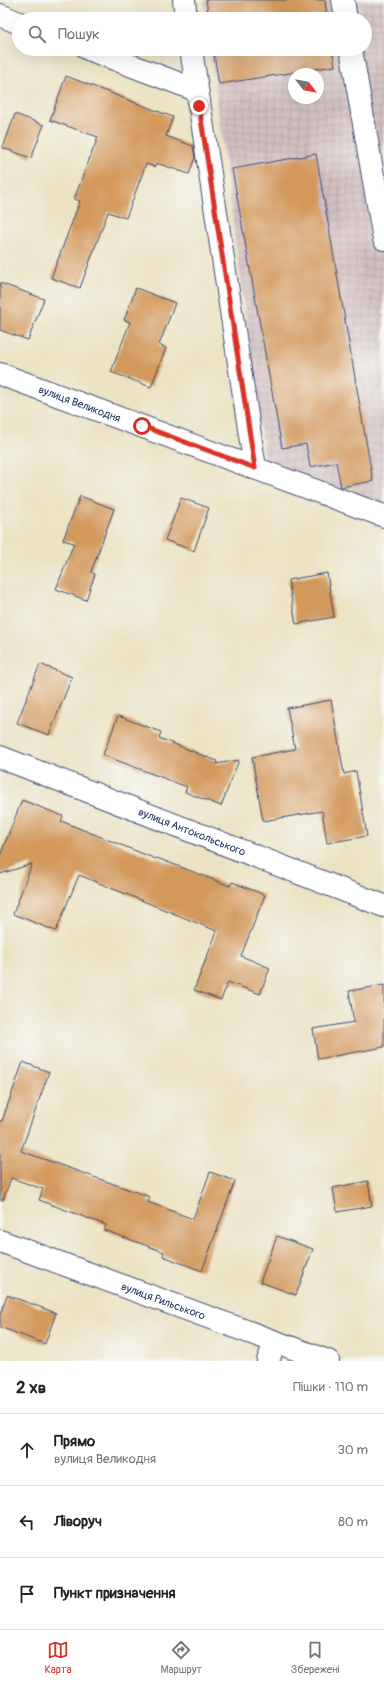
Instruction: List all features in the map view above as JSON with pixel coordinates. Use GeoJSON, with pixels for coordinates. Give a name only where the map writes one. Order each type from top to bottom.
{"type":"FeatureCollection","features":[{"type":"Feature","properties":{"kind":"street"},"geometry":{"type":"LineString","coordinates":[[184,0],[185,12]]}},
{"type":"Feature","properties":{"kind":"street"},"geometry":{"type":"LineString","coordinates":[[343,0],[345,12]]}},
{"type":"Feature","properties":{"kind":"street"},"geometry":{"type":"LineString","coordinates":[[0,15],[12,20]]}},
{"type":"Feature","properties":{"kind":"street"},"geometry":{"type":"LineString","coordinates":[[106,56],[196,90]]}},
{"type":"Feature","properties":{"kind":"street"},"geometry":{"type":"LineString","coordinates":[[191,56],[255,468]]}},
{"type":"Feature","properties":{"kind":"street"},"geometry":{"type":"LineString","coordinates":[[352,56],[384,239]]}},
{"type":"Feature","properties":{"kind":"street","name":"вулиця Великодня"},"geometry":{"type":"LineString","coordinates":[[0,374],[384,516]]}},
{"type":"Feature","properties":{"kind":"street","name":"вулиця Антокольського"},"geometry":{"type":"LineString","coordinates":[[0,757],[384,906]]}},
{"type":"Feature","properties":{"kind":"street","name":"вулиця Рильського"},"geometry":{"type":"LineString","coordinates":[[0,1241],[272,1351],[328,1361]]}},
{"type":"Feature","properties":{"kind":"shaded area"},"geometry":{"type":"Polygon","coordinates":[[[204,0],[384,0],[384,511],[264,467],[264,456],[211,56],[372,56],[372,12],[205,12],[204,0]]]}},
{"type":"Feature","properties":{"kind":"building"},"geometry":{"type":"Polygon","coordinates":[[[206,0],[325,0],[326,12],[208,12],[206,0]]]}},
{"type":"Feature","properties":{"kind":"building"},"geometry":{"type":"Polygon","coordinates":[[[214,56],[333,56],[335,66],[322,68],[288,68],[288,73],[219,84],[214,56]]]}},
{"type":"Feature","properties":{"kind":"building"},"geometry":{"type":"Polygon","coordinates":[[[66,76],[173,117],[166,136],[193,146],[195,158],[189,174],[156,163],[155,167],[146,164],[126,218],[108,212],[80,288],[51,278],[80,201],[74,199],[98,137],[50,120],[66,76]]]}},
{"type":"Feature","properties":{"kind":"building"},"geometry":{"type":"Polygon","coordinates":[[[15,114],[44,125],[31,158],[3,148],[15,114]]]}},
{"type":"Feature","properties":{"kind":"building"},"geometry":{"type":"Polygon","coordinates":[[[316,154],[373,481],[341,487],[336,462],[310,467],[306,444],[282,448],[232,169],[316,154]]]}},
{"type":"Feature","properties":{"kind":"building"},"geometry":{"type":"Polygon","coordinates":[[[0,283],[44,299],[28,340],[0,330],[0,283]]]}},
{"type":"Feature","properties":{"kind":"building"},"geometry":{"type":"Polygon","coordinates":[[[136,288],[175,303],[159,345],[166,348],[151,387],[111,372],[130,322],[124,320],[136,288]]]}},
{"type":"Feature","properties":{"kind":"building"},"geometry":{"type":"Polygon","coordinates":[[[80,496],[114,509],[91,572],[95,574],[86,600],[56,589],[74,543],[63,540],[80,496]]]}},
{"type":"Feature","properties":{"kind":"building"},"geometry":{"type":"Polygon","coordinates":[[[181,498],[209,508],[194,551],[165,540],[181,498]]]}},
{"type":"Feature","properties":{"kind":"building"},"geometry":{"type":"Polygon","coordinates":[[[327,573],[334,617],[296,624],[288,580],[327,573]]]}},
{"type":"Feature","properties":{"kind":"building"},"geometry":{"type":"Polygon","coordinates":[[[40,664],[72,677],[49,735],[17,723],[40,664]]]}},
{"type":"Feature","properties":{"kind":"building"},"geometry":{"type":"Polygon","coordinates":[[[331,700],[344,774],[356,771],[367,836],[327,843],[322,811],[263,821],[252,757],[295,749],[287,708],[331,700]]]}},
{"type":"Feature","properties":{"kind":"building"},"geometry":{"type":"Polygon","coordinates":[[[118,716],[161,732],[159,738],[217,761],[216,764],[239,760],[221,806],[185,792],[187,787],[103,755],[118,716]]]}},
{"type":"Feature","properties":{"kind":"building"},"geometry":{"type":"Polygon","coordinates":[[[22,800],[63,816],[61,821],[156,859],[157,858],[230,886],[232,882],[265,895],[241,956],[270,968],[260,994],[228,982],[221,1000],[194,990],[217,931],[79,875],[56,931],[13,914],[32,864],[0,874],[0,856],[22,800]]]}},
{"type":"Feature","properties":{"kind":"building"},"geometry":{"type":"Polygon","coordinates":[[[384,985],[384,1047],[318,1059],[313,1029],[354,1022],[349,991],[384,985]]]}},
{"type":"Feature","properties":{"kind":"building"},"geometry":{"type":"Polygon","coordinates":[[[23,1062],[49,1072],[21,1151],[150,1197],[148,1202],[193,1219],[210,1172],[235,1181],[202,1271],[163,1256],[164,1252],[104,1230],[106,1225],[39,1200],[43,1189],[11,1178],[3,1200],[0,1200],[0,1121],[2,1121],[23,1062]]]}},
{"type":"Feature","properties":{"kind":"building"},"geometry":{"type":"Polygon","coordinates":[[[368,1181],[372,1206],[337,1212],[333,1188],[368,1181]]]}},
{"type":"Feature","properties":{"kind":"building"},"geometry":{"type":"Polygon","coordinates":[[[277,1236],[313,1249],[296,1295],[260,1282],[277,1236]]]}},
{"type":"Feature","properties":{"kind":"building"},"geometry":{"type":"Polygon","coordinates":[[[7,1295],[56,1313],[45,1344],[0,1327],[0,1315],[7,1295]]]}},
{"type":"Feature","properties":{"kind":"route"},"geometry":{"type":"LineString","coordinates":[[142,426],[255,468],[199,106]]}}]}
